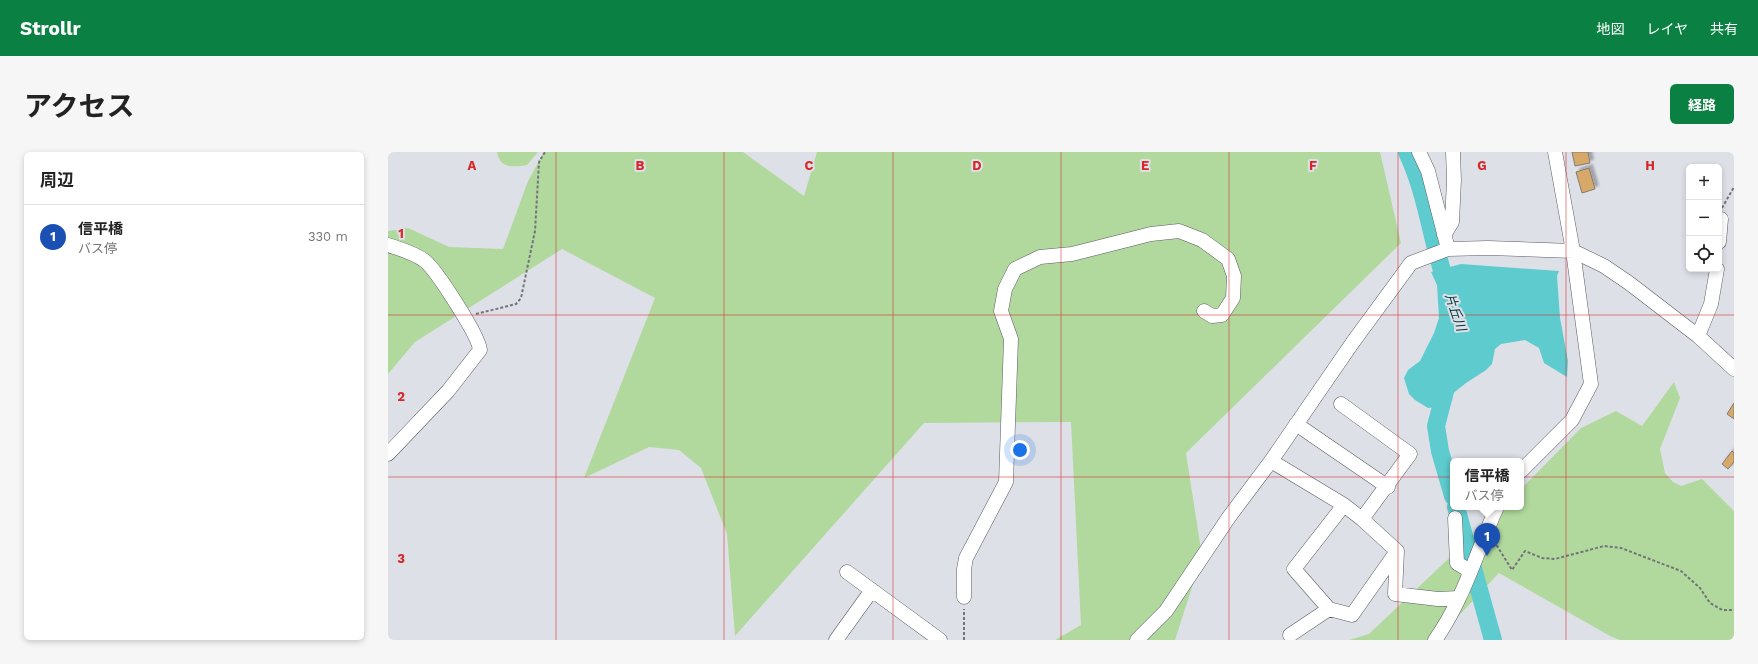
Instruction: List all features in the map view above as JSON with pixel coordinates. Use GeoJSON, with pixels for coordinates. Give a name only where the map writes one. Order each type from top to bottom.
{"type":"FeatureCollection","features":[{"type":"Feature","properties":{"kind":"street"},"geometry":{"type":"LineString","coordinates":[[1419,152],[1428,171],[1448,249]]}},
{"type":"Feature","properties":{"kind":"street"},"geometry":{"type":"LineString","coordinates":[[1444,236],[1452,222],[1454,180],[1452,152]]}},
{"type":"Feature","properties":{"kind":"street"},"geometry":{"type":"LineString","coordinates":[[1524,468],[1572,420],[1591,384],[1573,251],[1555,152]]}},
{"type":"Feature","properties":{"kind":"street"},"geometry":{"type":"LineString","coordinates":[[964,598],[966,558],[1006,482],[1011,339],[1001,310],[1005,290],[1015,269],[1040,257],[1072,254],[1151,234],[1179,231],[1202,240],[1220,252],[1228,260],[1234,276],[1233,298],[1222,315],[1212,316],[1204,312]]}},
{"type":"Feature","properties":{"kind":"street"},"geometry":{"type":"LineString","coordinates":[[388,245],[426,261],[453,296],[463,317],[480,342],[480,350],[448,392],[388,454]]}},
{"type":"Feature","properties":{"kind":"street"},"geometry":{"type":"LineString","coordinates":[[1137,640],[1166,611],[1229,517],[1271,461],[1353,342],[1411,263],[1448,249],[1488,248],[1573,251],[1604,266],[1698,336],[1734,369]]}},
{"type":"Feature","properties":{"kind":"street"},"geometry":{"type":"LineString","coordinates":[[1698,336],[1711,304],[1716,272]]}},
{"type":"Feature","properties":{"kind":"street"},"geometry":{"type":"LineString","coordinates":[[1341,404],[1410,454],[1388,487],[1362,519]]}},
{"type":"Feature","properties":{"kind":"street"},"geometry":{"type":"LineString","coordinates":[[1296,424],[1388,487]]}},
{"type":"Feature","properties":{"kind":"street"},"geometry":{"type":"LineString","coordinates":[[1271,461],[1344,505],[1398,551]]}},
{"type":"Feature","properties":{"kind":"street"},"geometry":{"type":"LineString","coordinates":[[1344,505],[1294,569],[1329,609],[1352,615],[1398,551]]}},
{"type":"Feature","properties":{"kind":"street"},"geometry":{"type":"LineString","coordinates":[[1435,640],[1442,630],[1458,598],[1496,510]]}},
{"type":"Feature","properties":{"kind":"street"},"geometry":{"type":"LineString","coordinates":[[1455,518],[1457,564],[1470,571]]}},
{"type":"Feature","properties":{"kind":"street"},"geometry":{"type":"LineString","coordinates":[[1398,551],[1395,594],[1438,600],[1458,598]]}},
{"type":"Feature","properties":{"kind":"street"},"geometry":{"type":"LineString","coordinates":[[847,572],[940,640]]}},
{"type":"Feature","properties":{"kind":"street"},"geometry":{"type":"LineString","coordinates":[[836,640],[872,590]]}},
{"type":"Feature","properties":{"kind":"street"},"geometry":{"type":"LineString","coordinates":[[1290,635],[1329,609]]}},
{"type":"Feature","properties":{"kind":"path"},"geometry":{"type":"LineString","coordinates":[[463,317],[516,304],[521,298],[535,231],[539,162],[545,152]]}},
{"type":"Feature","properties":{"kind":"path"},"geometry":{"type":"LineString","coordinates":[[1722,212],[1723,204],[1734,187]]}},
{"type":"Feature","properties":{"kind":"path"},"geometry":{"type":"LineString","coordinates":[[1487,530],[1512,570],[1524,551],[1542,558],[1555,559],[1604,546],[1621,548],[1681,571],[1700,588],[1710,603],[1722,610],[1734,610]]}},
{"type":"Feature","properties":{"kind":"path"},"geometry":{"type":"LineString","coordinates":[[964,598],[964,640]]}},
{"type":"Feature","properties":{"kind":"green space"},"geometry":{"type":"Polygon","coordinates":[[[497,152],[538,152],[527,165],[508,166],[501,161],[497,152]]]}},
{"type":"Feature","properties":{"kind":"green space"},"geometry":{"type":"Polygon","coordinates":[[[544,152],[743,152],[804,196],[817,152],[1380,152],[1401,243],[1186,453],[1202,556],[1175,640],[1055,640],[1081,625],[1071,422],[924,423],[735,636],[727,534],[701,468],[679,450],[649,447],[584,478],[655,298],[562,249],[415,342],[388,374],[388,231],[408,228],[449,247],[503,249],[528,181],[544,152]]]}},
{"type":"Feature","properties":{"kind":"green space"},"geometry":{"type":"Polygon","coordinates":[[[1674,382],[1680,398],[1660,449],[1665,473],[1673,482],[1681,486],[1702,479],[1734,511],[1734,640],[1620,640],[1612,637],[1499,573],[1436,640],[1349,640],[1369,634],[1500,510],[1524,510],[1524,486],[1581,428],[1616,411],[1642,426],[1674,382]]]}},
{"type":"Feature","properties":{"kind":"water"},"geometry":{"type":"Polygon","coordinates":[[[1461,264],[1559,271],[1557,276],[1560,318],[1568,361],[1567,377],[1544,363],[1539,348],[1525,340],[1501,344],[1495,349],[1492,364],[1486,370],[1466,383],[1436,407],[1428,408],[1415,400],[1409,394],[1404,378],[1408,370],[1420,361],[1434,333],[1439,318],[1437,285],[1431,272],[1461,264]]]}},
{"type":"Feature","properties":{"kind":"building"},"geometry":{"type":"Polygon","coordinates":[[[1572,152],[1588,152],[1590,163],[1575,166],[1572,152]]]}},
{"type":"Feature","properties":{"kind":"building"},"geometry":{"type":"Polygon","coordinates":[[[1589,168],[1595,189],[1582,193],[1576,172],[1589,168]]]}},
{"type":"Feature","properties":{"kind":"building"},"geometry":{"type":"Polygon","coordinates":[[[1734,403],[1734,419],[1727,414],[1734,403]]]}},
{"type":"Feature","properties":{"kind":"building"},"geometry":{"type":"Polygon","coordinates":[[[1732,451],[1734,453],[1734,462],[1728,469],[1722,464],[1732,451]]]}},
{"type":"Feature","properties":{"kind":"waterway","name":"片丘川"},"geometry":{"type":"LineString","coordinates":[[1407,152],[1420,186],[1438,257],[1449,292]]}},
{"type":"Feature","properties":{"kind":"waterway","name":"片丘川"},"geometry":{"type":"LineString","coordinates":[[1448,380],[1436,426],[1440,451],[1450,486]]}},
{"type":"Feature","properties":{"kind":"waterway","name":"片丘川"},"geometry":{"type":"LineString","coordinates":[[1457,510],[1493,640]]}},
{"type":"Feature","properties":{"kind":"place","name":"信平橋"},"geometry":{"type":"Point","coordinates":[1487,556]}}]}
